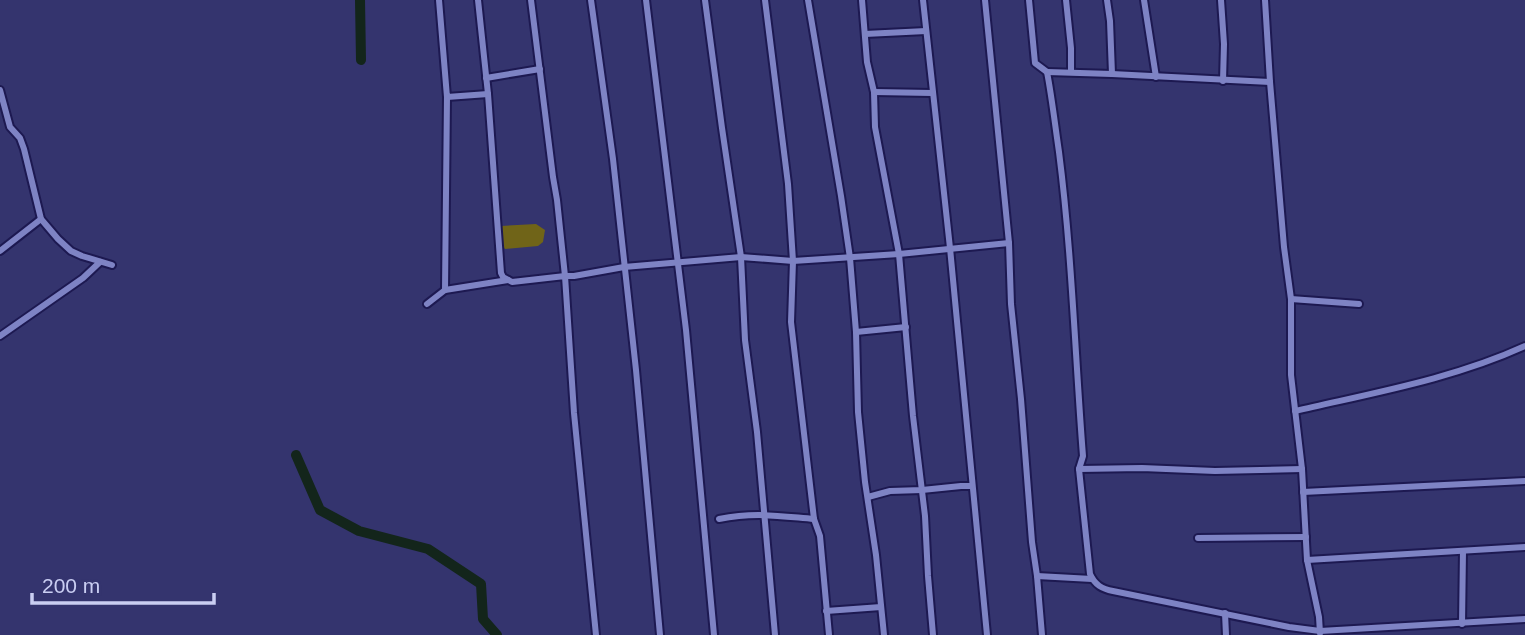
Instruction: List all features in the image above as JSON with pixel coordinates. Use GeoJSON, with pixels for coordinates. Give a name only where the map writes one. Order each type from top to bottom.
{"type":"FeatureCollection","features":[{"type":"Feature","properties":{"kind":"street"},"geometry":{"type":"LineString","coordinates":[[439,0],[447,97],[445,290]]}},
{"type":"Feature","properties":{"kind":"street"},"geometry":{"type":"LineString","coordinates":[[478,0],[501,273],[512,282],[677,262],[741,257],[793,261],[850,258],[1009,243]]}},
{"type":"Feature","properties":{"kind":"street"},"geometry":{"type":"LineString","coordinates":[[531,0],[565,276],[574,414],[597,635]]}},
{"type":"Feature","properties":{"kind":"street"},"geometry":{"type":"LineString","coordinates":[[591,0],[611,146],[636,370],[660,635]]}},
{"type":"Feature","properties":{"kind":"street"},"geometry":{"type":"LineString","coordinates":[[646,0],[686,330],[714,635]]}},
{"type":"Feature","properties":{"kind":"street"},"geometry":{"type":"LineString","coordinates":[[705,0],[741,257],[745,340],[757,432],[775,635]]}},
{"type":"Feature","properties":{"kind":"street"},"geometry":{"type":"LineString","coordinates":[[765,0],[788,184],[793,261],[791,322],[814,519],[820,536],[829,635]]}},
{"type":"Feature","properties":{"kind":"street"},"geometry":{"type":"LineString","coordinates":[[808,0],[850,258],[856,332],[858,412],[884,635]]}},
{"type":"Feature","properties":{"kind":"street"},"geometry":{"type":"LineString","coordinates":[[862,0],[867,62],[874,92],[875,127],[899,254],[933,635]]}},
{"type":"Feature","properties":{"kind":"street"},"geometry":{"type":"LineString","coordinates":[[923,0],[987,635]]}},
{"type":"Feature","properties":{"kind":"street"},"geometry":{"type":"LineString","coordinates":[[985,0],[1009,243],[1011,304],[1042,635]]}},
{"type":"Feature","properties":{"kind":"street"},"geometry":{"type":"LineString","coordinates":[[1029,0],[1035,63],[1046,72],[1270,82]]}},
{"type":"Feature","properties":{"kind":"street"},"geometry":{"type":"LineString","coordinates":[[1066,0],[1071,72]]}},
{"type":"Feature","properties":{"kind":"street"},"geometry":{"type":"LineString","coordinates":[[1107,0],[1112,74]]}},
{"type":"Feature","properties":{"kind":"street"},"geometry":{"type":"LineString","coordinates":[[1144,0],[1156,77]]}},
{"type":"Feature","properties":{"kind":"street"},"geometry":{"type":"LineString","coordinates":[[1221,0],[1223,81]]}},
{"type":"Feature","properties":{"kind":"street"},"geometry":{"type":"LineString","coordinates":[[1265,0],[1284,247],[1291,299],[1291,375],[1307,559],[1320,633]]}},
{"type":"Feature","properties":{"kind":"street"},"geometry":{"type":"LineString","coordinates":[[865,34],[926,31]]}},
{"type":"Feature","properties":{"kind":"street"},"geometry":{"type":"LineString","coordinates":[[486,78],[540,69]]}},
{"type":"Feature","properties":{"kind":"street"},"geometry":{"type":"LineString","coordinates":[[1046,72],[1063,185],[1071,273],[1083,456],[1079,469],[1092,579],[1105,589],[1320,633],[1525,619]]}},
{"type":"Feature","properties":{"kind":"street"},"geometry":{"type":"LineString","coordinates":[[0,90],[10,127],[20,138],[24,149],[41,219],[71,251],[112,265]]}},
{"type":"Feature","properties":{"kind":"street"},"geometry":{"type":"LineString","coordinates":[[874,92],[932,93]]}},
{"type":"Feature","properties":{"kind":"street"},"geometry":{"type":"LineString","coordinates":[[447,97],[488,94]]}},
{"type":"Feature","properties":{"kind":"street"},"geometry":{"type":"LineString","coordinates":[[0,251],[41,219]]}},
{"type":"Feature","properties":{"kind":"street"},"geometry":{"type":"LineString","coordinates":[[0,336],[83,278],[100,262]]}},
{"type":"Feature","properties":{"kind":"street"},"geometry":{"type":"LineString","coordinates":[[427,304],[445,290],[508,280]]}},
{"type":"Feature","properties":{"kind":"street"},"geometry":{"type":"LineString","coordinates":[[1291,299],[1359,304]]}},
{"type":"Feature","properties":{"kind":"street"},"geometry":{"type":"LineString","coordinates":[[856,332],[906,327]]}},
{"type":"Feature","properties":{"kind":"street"},"geometry":{"type":"LineString","coordinates":[[1295,411],[1443,376],[1525,346]]}},
{"type":"Feature","properties":{"kind":"street"},"geometry":{"type":"LineString","coordinates":[[1079,469],[1301,469]]}},
{"type":"Feature","properties":{"kind":"street"},"geometry":{"type":"LineString","coordinates":[[1303,492],[1525,481]]}},
{"type":"Feature","properties":{"kind":"street"},"geometry":{"type":"LineString","coordinates":[[868,497],[890,491],[972,486]]}},
{"type":"Feature","properties":{"kind":"street"},"geometry":{"type":"LineString","coordinates":[[719,519],[744,514],[764,514],[814,519]]}},
{"type":"Feature","properties":{"kind":"street"},"geometry":{"type":"LineString","coordinates":[[1198,538],[1306,537]]}},
{"type":"Feature","properties":{"kind":"street"},"geometry":{"type":"LineString","coordinates":[[1307,559],[1525,547]]}},
{"type":"Feature","properties":{"kind":"street"},"geometry":{"type":"LineString","coordinates":[[1462,624],[1463,551]]}},
{"type":"Feature","properties":{"kind":"street"},"geometry":{"type":"LineString","coordinates":[[1037,576],[1092,579]]}},
{"type":"Feature","properties":{"kind":"street"},"geometry":{"type":"LineString","coordinates":[[826,611],[881,607]]}},
{"type":"Feature","properties":{"kind":"street"},"geometry":{"type":"LineString","coordinates":[[1225,613],[1226,635]]}},
{"type":"Feature","properties":{"kind":"shaded area"},"geometry":{"type":"Polygon","coordinates":[[[536,224],[545,230],[543,242],[538,246],[505,249],[501,241],[501,226],[536,224]]]}},
{"type":"Feature","properties":{"kind":"waterway"},"geometry":{"type":"LineString","coordinates":[[360,0],[361,60]]}},
{"type":"Feature","properties":{"kind":"waterway"},"geometry":{"type":"LineString","coordinates":[[296,455],[320,510],[359,531],[428,549],[481,584],[483,619],[497,635]]}}]}
